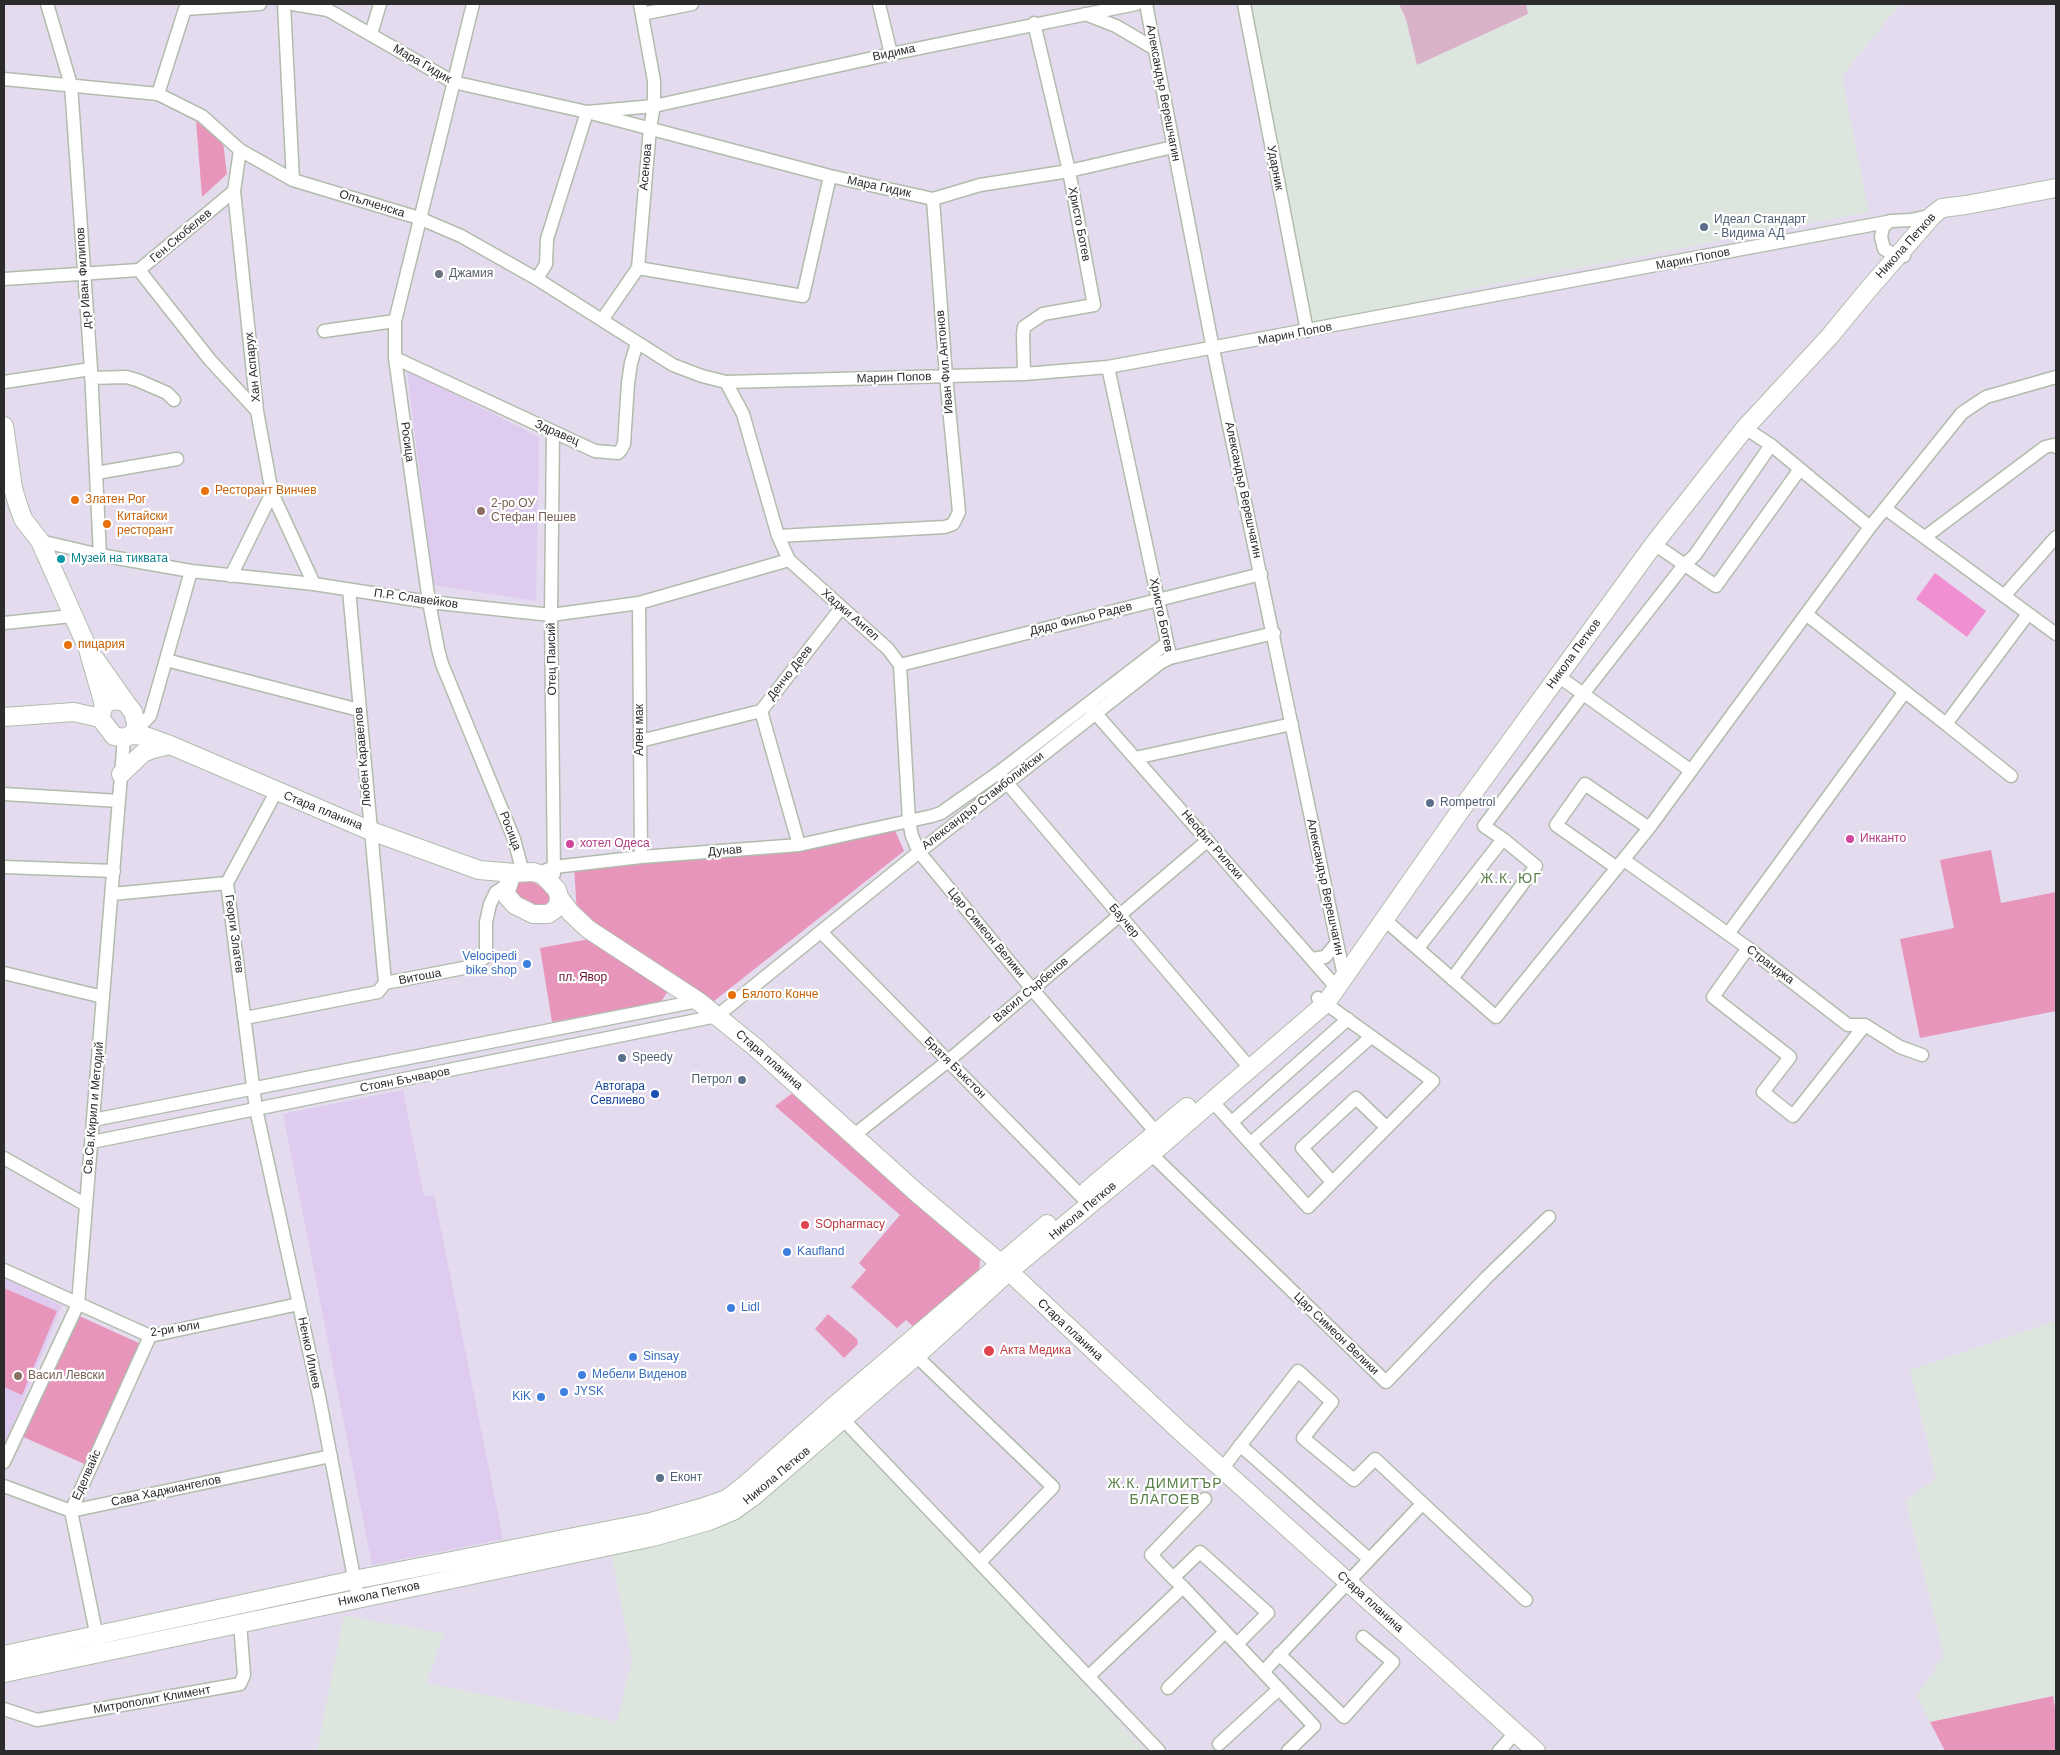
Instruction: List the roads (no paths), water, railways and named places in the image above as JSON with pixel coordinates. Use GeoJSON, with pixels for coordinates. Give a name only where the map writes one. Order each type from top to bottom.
{"type":"FeatureCollection","features":[{"type":"Feature","properties":{"kind":"main road"},"geometry":{"type":"LineString","coordinates":[[1966,205],[2056,188]]}},
{"type":"Feature","properties":{"kind":"main road","name":"Никола Петков"},"geometry":{"type":"LineString","coordinates":[[4,1672],[98,1644],[354,1580],[650,1522],[727,1499],[838,1413],[1004,1268],[1322,1000],[1340,981],[1385,920],[1460,811],[1654,544],[1745,428],[1830,336],[1873,297],[1932,215],[1942,208],[1966,205]]}},
{"type":"Feature","properties":{"kind":"main road","name":"Никола Петков"},"geometry":{"type":"LineString","coordinates":[[1909,248],[1946,215],[1966,205]]}},
{"type":"Feature","properties":{"kind":"main road","name":"Стара планина"},"geometry":{"type":"LineString","coordinates":[[4,426],[13,488],[23,519],[40,541],[88,649],[133,724],[170,745],[370,831],[479,870],[557,891],[570,912],[588,929],[698,1002],[795,1081],[853,1136],[1004,1268],[1222,1469],[1536,1751]]}},
{"type":"Feature","properties":{"kind":"main road","name":"Стара планина"},"geometry":{"type":"LineString","coordinates":[[88,649],[102,711]]}},
{"type":"Feature","properties":{"kind":"main road"},"geometry":{"type":"LineString","coordinates":[[4,717],[102,711],[116,700],[133,724],[114,736],[102,711]]}},
{"type":"Feature","properties":{"kind":"main road"},"geometry":{"type":"LineString","coordinates":[[121,774],[143,753],[170,745]]}},
{"type":"Feature","properties":{"kind":"main road","name":"Стара планина"},"geometry":{"type":"LineString","coordinates":[[520,882],[533,914],[548,914],[588,929]]}},
{"type":"Feature","properties":{"kind":"main road"},"geometry":{"type":"LineString","coordinates":[[548,914],[558,905],[557,891]]}},
{"type":"Feature","properties":{"kind":"main road","name":"Никола Петков"},"geometry":{"type":"LineString","coordinates":[[1161,1137],[1212,1101],[1247,1064]]}},
{"type":"Feature","properties":{"kind":"main road","name":"Никола Петков"},"geometry":{"type":"LineString","coordinates":[[4,1655],[98,1644],[240,1622],[653,1537],[709,1521],[733,1511],[754,1496],[838,1413]]}},
{"type":"Feature","properties":{"kind":"street","name":"д-р Иван Филипов"},"geometry":{"type":"LineString","coordinates":[[47,4],[71,85],[91,374],[100,556]]}},
{"type":"Feature","properties":{"kind":"street"},"geometry":{"type":"LineString","coordinates":[[158,94],[183,6],[260,4]]}},
{"type":"Feature","properties":{"kind":"street"},"geometry":{"type":"LineString","coordinates":[[284,4],[293,180]]}},
{"type":"Feature","properties":{"kind":"street","name":"Мара Гидик"},"geometry":{"type":"LineString","coordinates":[[293,4],[328,10],[453,82],[587,112],[830,176],[933,199],[980,185],[1069,171],[1173,147]]}},
{"type":"Feature","properties":{"kind":"street"},"geometry":{"type":"LineString","coordinates":[[371,34],[380,4]]}},
{"type":"Feature","properties":{"kind":"street","name":"Росица"},"geometry":{"type":"LineString","coordinates":[[473,4],[395,321],[395,358],[433,630],[442,664],[514,839],[520,882]]}},
{"type":"Feature","properties":{"kind":"street"},"geometry":{"type":"LineString","coordinates":[[641,9],[692,4]]}},
{"type":"Feature","properties":{"kind":"street"},"geometry":{"type":"LineString","coordinates":[[879,4],[890,54]]}},
{"type":"Feature","properties":{"kind":"street","name":"Видима"},"geometry":{"type":"LineString","coordinates":[[654,106],[1034,23],[1136,4]]}},
{"type":"Feature","properties":{"kind":"street","name":"Александър Верешчагин"},"geometry":{"type":"LineString","coordinates":[[1146,4],[1214,349],[1337,943],[1340,981]]}},
{"type":"Feature","properties":{"kind":"street","name":"Ударник"},"geometry":{"type":"LineString","coordinates":[[1244,4],[1307,331]]}},
{"type":"Feature","properties":{"kind":"street","name":"Асенова"},"geometry":{"type":"LineString","coordinates":[[602,320],[638,268],[650,128],[654,106],[654,81],[641,9]]}},
{"type":"Feature","properties":{"kind":"street"},"geometry":{"type":"LineString","coordinates":[[1085,14],[1116,26],[1155,49]]}},
{"type":"Feature","properties":{"kind":"street","name":"Христо Ботев"},"geometry":{"type":"LineString","coordinates":[[1024,374],[1024,327],[1043,314],[1094,305],[1069,171],[1034,23]]}},
{"type":"Feature","properties":{"kind":"street","name":"Опълченска"},"geometry":{"type":"LineString","coordinates":[[4,80],[158,94],[202,116],[240,150],[293,180],[419,218],[461,236],[537,279],[673,365],[702,376],[726,382]]}},
{"type":"Feature","properties":{"kind":"street","name":"Мара Гидик"},"geometry":{"type":"LineString","coordinates":[[587,112],[654,106]]}},
{"type":"Feature","properties":{"kind":"street"},"geometry":{"type":"LineString","coordinates":[[537,279],[546,264],[546,239],[587,112]]}},
{"type":"Feature","properties":{"kind":"street","name":"Хан Аспарух"},"geometry":{"type":"LineString","coordinates":[[240,150],[234,191],[257,411],[272,493],[314,584]]}},
{"type":"Feature","properties":{"kind":"street"},"geometry":{"type":"LineString","coordinates":[[638,268],[803,296],[830,176]]}},
{"type":"Feature","properties":{"kind":"street","name":"Ген.Скобелев"},"geometry":{"type":"LineString","coordinates":[[4,279],[139,270],[234,191]]}},
{"type":"Feature","properties":{"kind":"street","name":"Иван Фил.Антонов"},"geometry":{"type":"LineString","coordinates":[[778,536],[945,527],[953,524],[959,512],[946,376],[933,199]]}},
{"type":"Feature","properties":{"kind":"street","name":"Марин Попов"},"geometry":{"type":"LineString","coordinates":[[726,382],[1024,374],[1108,367],[1214,349],[1932,215]]}},
{"type":"Feature","properties":{"kind":"street"},"geometry":{"type":"LineString","coordinates":[[1887,222],[1881,231],[1884,249],[1909,248],[1906,221]]}},
{"type":"Feature","properties":{"kind":"street"},"geometry":{"type":"LineString","coordinates":[[1858,228],[1870,233],[1882,242]]}},
{"type":"Feature","properties":{"kind":"street"},"geometry":{"type":"LineString","coordinates":[[139,270],[210,360],[257,411]]}},
{"type":"Feature","properties":{"kind":"street"},"geometry":{"type":"LineString","coordinates":[[324,331],[395,321]]}},
{"type":"Feature","properties":{"kind":"street","name":"Здравец"},"geometry":{"type":"LineString","coordinates":[[395,358],[595,450],[618,453],[624,444],[630,363],[637,343]]}},
{"type":"Feature","properties":{"kind":"street","name":"Христо Ботев"},"geometry":{"type":"LineString","coordinates":[[1108,367],[1170,658]]}},
{"type":"Feature","properties":{"kind":"street"},"geometry":{"type":"LineString","coordinates":[[4,382],[91,374],[126,377],[167,393],[174,400]]}},
{"type":"Feature","properties":{"kind":"street"},"geometry":{"type":"LineString","coordinates":[[1385,920],[1496,1017],[1649,828],[1870,527],[1962,413],[1986,397],[2056,377]]}},
{"type":"Feature","properties":{"kind":"street","name":"Хаджи Ангел"},"geometry":{"type":"LineString","coordinates":[[726,382],[743,414],[778,536],[789,560],[888,649],[900,665]]}},
{"type":"Feature","properties":{"kind":"street"},"geometry":{"type":"LineString","coordinates":[[1745,428],[1771,446],[1870,527]]}},
{"type":"Feature","properties":{"kind":"street","name":"Отец Паисий"},"geometry":{"type":"LineString","coordinates":[[520,882],[551,615],[553,432]]}},
{"type":"Feature","properties":{"kind":"street"},"geometry":{"type":"LineString","coordinates":[[1925,537],[2045,447],[2054,445],[2056,447]]}},
{"type":"Feature","properties":{"kind":"street"},"geometry":{"type":"LineString","coordinates":[[1452,979],[1536,866],[1484,826],[1583,694],[1684,565],[1695,555],[1771,446]]}},
{"type":"Feature","properties":{"kind":"street"},"geometry":{"type":"LineString","coordinates":[[96,473],[177,459]]}},
{"type":"Feature","properties":{"kind":"street"},"geometry":{"type":"LineString","coordinates":[[1654,544],[1716,586],[1800,469]]}},
{"type":"Feature","properties":{"kind":"street"},"geometry":{"type":"LineString","coordinates":[[231,576],[272,493]]}},
{"type":"Feature","properties":{"kind":"street"},"geometry":{"type":"LineString","coordinates":[[1886,509],[2056,634]]}},
{"type":"Feature","properties":{"kind":"street"},"geometry":{"type":"LineString","coordinates":[[2004,596],[2056,537]]}},
{"type":"Feature","properties":{"kind":"street","name":"П.Р. Славейков"},"geometry":{"type":"LineString","coordinates":[[40,541],[100,556],[191,571],[314,584],[429,602],[551,615],[639,603],[789,560]]}},
{"type":"Feature","properties":{"kind":"street","name":"Св.Св.Кирил и Методий"},"geometry":{"type":"LineString","coordinates":[[4,1462],[78,1304],[121,774],[133,724],[150,716],[191,571]]}},
{"type":"Feature","properties":{"kind":"street","name":"Дядо Фильо Радев"},"geometry":{"type":"LineString","coordinates":[[900,665],[1261,574]]}},
{"type":"Feature","properties":{"kind":"street","name":"Любен Каравелов"},"geometry":{"type":"LineString","coordinates":[[349,590],[385,983]]}},
{"type":"Feature","properties":{"kind":"street","name":"Ален мак"},"geometry":{"type":"LineString","coordinates":[[639,603],[641,857]]}},
{"type":"Feature","properties":{"kind":"street","name":"Денчо Деев"},"geometry":{"type":"LineString","coordinates":[[640,741],[761,711],[841,608]]}},
{"type":"Feature","properties":{"kind":"street"},"geometry":{"type":"LineString","coordinates":[[1806,614],[2011,776]]}},
{"type":"Feature","properties":{"kind":"street"},"geometry":{"type":"LineString","coordinates":[[1946,724],[2028,614]]}},
{"type":"Feature","properties":{"kind":"street"},"geometry":{"type":"LineString","coordinates":[[4,624],[72,616]]}},
{"type":"Feature","properties":{"kind":"street","name":"Александър Стамболийски"},"geometry":{"type":"LineString","coordinates":[[909,821],[941,813],[1160,662],[1274,633]]}},
{"type":"Feature","properties":{"kind":"street","name":"Александър Стамболийски"},"geometry":{"type":"LineString","coordinates":[[717,1016],[821,932],[922,856],[1167,643]]}},
{"type":"Feature","properties":{"kind":"street"},"geometry":{"type":"LineString","coordinates":[[166,660],[359,710]]}},
{"type":"Feature","properties":{"kind":"street"},"geometry":{"type":"LineString","coordinates":[[900,665],[909,821],[912,836],[922,856]]}},
{"type":"Feature","properties":{"kind":"street"},"geometry":{"type":"LineString","coordinates":[[1558,676],[1690,770]]}},
{"type":"Feature","properties":{"kind":"street"},"geometry":{"type":"LineString","coordinates":[[1728,934],[1904,693]]}},
{"type":"Feature","properties":{"kind":"street","name":"Неофит Рилски"},"geometry":{"type":"LineString","coordinates":[[1091,708],[1312,959],[1340,981]]}},
{"type":"Feature","properties":{"kind":"street"},"geometry":{"type":"LineString","coordinates":[[761,711],[798,845]]}},
{"type":"Feature","properties":{"kind":"street"},"geometry":{"type":"LineString","coordinates":[[1135,758],[1292,724]]}},
{"type":"Feature","properties":{"kind":"street","name":"Баучер"},"geometry":{"type":"LineString","coordinates":[[998,773],[1247,1064]]}},
{"type":"Feature","properties":{"kind":"street","name":"Странджа"},"geometry":{"type":"LineString","coordinates":[[1649,828],[1586,784],[1556,825],[1728,934],[1848,1025],[1866,1025],[1900,1047],[1922,1055]]}},
{"type":"Feature","properties":{"kind":"street","name":"Георги Златев"},"geometry":{"type":"LineString","coordinates":[[253,1089],[227,884],[276,792]]}},
{"type":"Feature","properties":{"kind":"street"},"geometry":{"type":"LineString","coordinates":[[4,794],[119,801]]}},
{"type":"Feature","properties":{"kind":"street","name":"Дунав"},"geometry":{"type":"LineString","coordinates":[[520,882],[641,857],[798,845],[909,821]]}},
{"type":"Feature","properties":{"kind":"street"},"geometry":{"type":"LineString","coordinates":[[1418,948],[1503,839]]}},
{"type":"Feature","properties":{"kind":"street","name":"Васил Сърбенов"},"geometry":{"type":"LineString","coordinates":[[853,1136],[948,1061],[1207,841]]}},
{"type":"Feature","properties":{"kind":"street","name":"Цар Симеон Велики"},"geometry":{"type":"LineString","coordinates":[[922,856],[1032,989],[1161,1137]]}},
{"type":"Feature","properties":{"kind":"street"},"geometry":{"type":"LineString","coordinates":[[4,867],[114,871]]}},
{"type":"Feature","properties":{"kind":"street"},"geometry":{"type":"LineString","coordinates":[[490,904],[520,882]]}},
{"type":"Feature","properties":{"kind":"street","name":"Витоша"},"geometry":{"type":"LineString","coordinates":[[245,1018],[378,992],[385,983],[464,968],[483,959],[486,952],[486,922],[490,904],[496,892],[520,882]]}},
{"type":"Feature","properties":{"kind":"street"},"geometry":{"type":"LineString","coordinates":[[112,894],[227,884]]}},
{"type":"Feature","properties":{"kind":"street","name":"Братя Бъкстон"},"geometry":{"type":"LineString","coordinates":[[821,932],[1086,1200]]}},
{"type":"Feature","properties":{"kind":"street"},"geometry":{"type":"LineString","coordinates":[[1312,959],[1325,957],[1337,943]]}},
{"type":"Feature","properties":{"kind":"street"},"geometry":{"type":"LineString","coordinates":[[1748,948],[1713,997],[1790,1057],[1763,1092],[1793,1116],[1866,1025]]}},
{"type":"Feature","properties":{"kind":"street"},"geometry":{"type":"LineString","coordinates":[[4,973],[103,997]]}},
{"type":"Feature","properties":{"kind":"street"},"geometry":{"type":"LineString","coordinates":[[1212,1101],[1308,1207],[1433,1081],[1322,1000]]}},
{"type":"Feature","properties":{"kind":"street","name":"Стоян Бъчваров"},"geometry":{"type":"LineString","coordinates":[[93,1120],[698,1002]]}},
{"type":"Feature","properties":{"kind":"street","name":"Стоян Бъчваров"},"geometry":{"type":"LineString","coordinates":[[92,1142],[717,1016]]}},
{"type":"Feature","properties":{"kind":"street"},"geometry":{"type":"LineString","coordinates":[[1232,1122],[1348,1019]]}},
{"type":"Feature","properties":{"kind":"street"},"geometry":{"type":"LineString","coordinates":[[1251,1143],[1371,1036]]}},
{"type":"Feature","properties":{"kind":"street","name":"Ненко Илиев"},"geometry":{"type":"LineString","coordinates":[[253,1089],[331,1456],[358,1598]]}},
{"type":"Feature","properties":{"kind":"street"},"geometry":{"type":"LineString","coordinates":[[1332,1182],[1302,1148],[1356,1098],[1386,1128]]}},
{"type":"Feature","properties":{"kind":"street","name":"Цар Симеон Велики"},"geometry":{"type":"LineString","coordinates":[[1146,1150],[1386,1382],[1487,1277],[1549,1217]]}},
{"type":"Feature","properties":{"kind":"street"},"geometry":{"type":"LineString","coordinates":[[4,1158],[86,1205]]}},
{"type":"Feature","properties":{"kind":"street","name":"2-ри юли"},"geometry":{"type":"LineString","coordinates":[[4,1270],[150,1336],[299,1304]]}},
{"type":"Feature","properties":{"kind":"street","name":"Еделвайс"},"geometry":{"type":"LineString","coordinates":[[98,1644],[71,1511],[150,1336]]}},
{"type":"Feature","properties":{"kind":"street"},"geometry":{"type":"LineString","coordinates":[[911,1351],[1053,1487],[980,1562]]}},
{"type":"Feature","properties":{"kind":"street"},"geometry":{"type":"LineString","coordinates":[[1222,1469],[1298,1371],[1332,1402],[1303,1438],[1354,1480],[1375,1459],[1526,1600]]}},
{"type":"Feature","properties":{"kind":"street"},"geometry":{"type":"LineString","coordinates":[[838,1413],[1159,1751]]}},
{"type":"Feature","properties":{"kind":"street"},"geometry":{"type":"LineString","coordinates":[[1240,1445],[1369,1559]]}},
{"type":"Feature","properties":{"kind":"street","name":"Сава Хаджиангелов"},"geometry":{"type":"LineString","coordinates":[[71,1511],[331,1456]]}},
{"type":"Feature","properties":{"kind":"street"},"geometry":{"type":"LineString","coordinates":[[4,1486],[71,1511]]}},
{"type":"Feature","properties":{"kind":"street"},"geometry":{"type":"LineString","coordinates":[[1205,1499],[1151,1555],[1314,1726],[1288,1751]]}},
{"type":"Feature","properties":{"kind":"street"},"geometry":{"type":"LineString","coordinates":[[1263,1672],[1347,1581],[1422,1504]]}},
{"type":"Feature","properties":{"kind":"street"},"geometry":{"type":"LineString","coordinates":[[1173,1578],[1200,1552],[1268,1613],[1237,1644]]}},
{"type":"Feature","properties":{"kind":"street"},"geometry":{"type":"LineString","coordinates":[[1089,1676],[1183,1587]]}},
{"type":"Feature","properties":{"kind":"street","name":"Митрополит Климент"},"geometry":{"type":"LineString","coordinates":[[4,1709],[37,1720],[240,1684],[244,1675],[240,1622]]}},
{"type":"Feature","properties":{"kind":"street"},"geometry":{"type":"LineString","coordinates":[[1168,1688],[1225,1632]]}},
{"type":"Feature","properties":{"kind":"street"},"geometry":{"type":"LineString","coordinates":[[1279,1654],[1344,1717],[1393,1662],[1363,1636]]}},
{"type":"Feature","properties":{"kind":"street"},"geometry":{"type":"LineString","coordinates":[[1219,1744],[1279,1689]]}},
{"type":"Feature","properties":{"kind":"street"},"geometry":{"type":"LineString","coordinates":[[1498,1751],[1514,1733]]}},
{"type":"Feature","properties":{"kind":"place","name":"Идеал Стандарт - Видима АД"},"geometry":{"type":"Point","coordinates":[1704,227]}},
{"type":"Feature","properties":{"kind":"place","name":"Джамия"},"geometry":{"type":"Point","coordinates":[439,274]}},
{"type":"Feature","properties":{"kind":"place","name":"Ресторант Винчев"},"geometry":{"type":"Point","coordinates":[205,491]}},
{"type":"Feature","properties":{"kind":"place","name":"Златен Рог"},"geometry":{"type":"Point","coordinates":[75,500]}},
{"type":"Feature","properties":{"kind":"place","name":"2-ро ОУ Стефан Пешев"},"geometry":{"type":"Point","coordinates":[481,511]}},
{"type":"Feature","properties":{"kind":"place","name":"Китайски ресторант"},"geometry":{"type":"Point","coordinates":[107,524]}},
{"type":"Feature","properties":{"kind":"place","name":"Музей на тиквата"},"geometry":{"type":"Point","coordinates":[61,559]}},
{"type":"Feature","properties":{"kind":"place","name":"пицария"},"geometry":{"type":"Point","coordinates":[68,645]}},
{"type":"Feature","properties":{"kind":"place","name":"Rompetrol"},"geometry":{"type":"Point","coordinates":[1430,803]}},
{"type":"Feature","properties":{"kind":"place","name":"Инканто"},"geometry":{"type":"Point","coordinates":[1850,839]}},
{"type":"Feature","properties":{"kind":"place","name":"хотел Одеса"},"geometry":{"type":"Point","coordinates":[570,844]}},
{"type":"Feature","properties":{"kind":"place","name":"Velocipedi bike shop"},"geometry":{"type":"Point","coordinates":[527,964]}},
{"type":"Feature","properties":{"kind":"place","name":"Бялото Конче"},"geometry":{"type":"Point","coordinates":[732,995]}},
{"type":"Feature","properties":{"kind":"place","name":"Speedy"},"geometry":{"type":"Point","coordinates":[622,1058]}},
{"type":"Feature","properties":{"kind":"place","name":"Петрол"},"geometry":{"type":"Point","coordinates":[742,1080]}},
{"type":"Feature","properties":{"kind":"place","name":"Автогара Севлиево"},"geometry":{"type":"Point","coordinates":[655,1094]}},
{"type":"Feature","properties":{"kind":"place","name":"SOpharmacy"},"geometry":{"type":"Point","coordinates":[805,1225]}},
{"type":"Feature","properties":{"kind":"place","name":"Kaufland"},"geometry":{"type":"Point","coordinates":[787,1252]}},
{"type":"Feature","properties":{"kind":"place","name":"Lidl"},"geometry":{"type":"Point","coordinates":[731,1308]}},
{"type":"Feature","properties":{"kind":"place","name":"Акта Медика"},"geometry":{"type":"Point","coordinates":[989,1351]}},
{"type":"Feature","properties":{"kind":"place","name":"Sinsay"},"geometry":{"type":"Point","coordinates":[633,1357]}},
{"type":"Feature","properties":{"kind":"place","name":"Мебели Виденов"},"geometry":{"type":"Point","coordinates":[582,1375]}},
{"type":"Feature","properties":{"kind":"place","name":"Васил Левски"},"geometry":{"type":"Point","coordinates":[18,1376]}},
{"type":"Feature","properties":{"kind":"place","name":"JYSK"},"geometry":{"type":"Point","coordinates":[564,1392]}},
{"type":"Feature","properties":{"kind":"place","name":"KiK"},"geometry":{"type":"Point","coordinates":[541,1397]}},
{"type":"Feature","properties":{"kind":"place","name":"Еконт"},"geometry":{"type":"Point","coordinates":[660,1478]}},
{"type":"Feature","properties":{"kind":"district","name":"Ж.К. ЮГ"},"geometry":{"type":"Point","coordinates":[1511,879]}},
{"type":"Feature","properties":{"kind":"district","name":"Ж.К. ДИМИТЪР БЛАГОЕВ"},"geometry":{"type":"Point","coordinates":[1165,1492]}},
{"type":"Feature","properties":{"kind":"park label","name":"пл. Явор"},"geometry":{"type":"Point","coordinates":[583,978]}}]}
